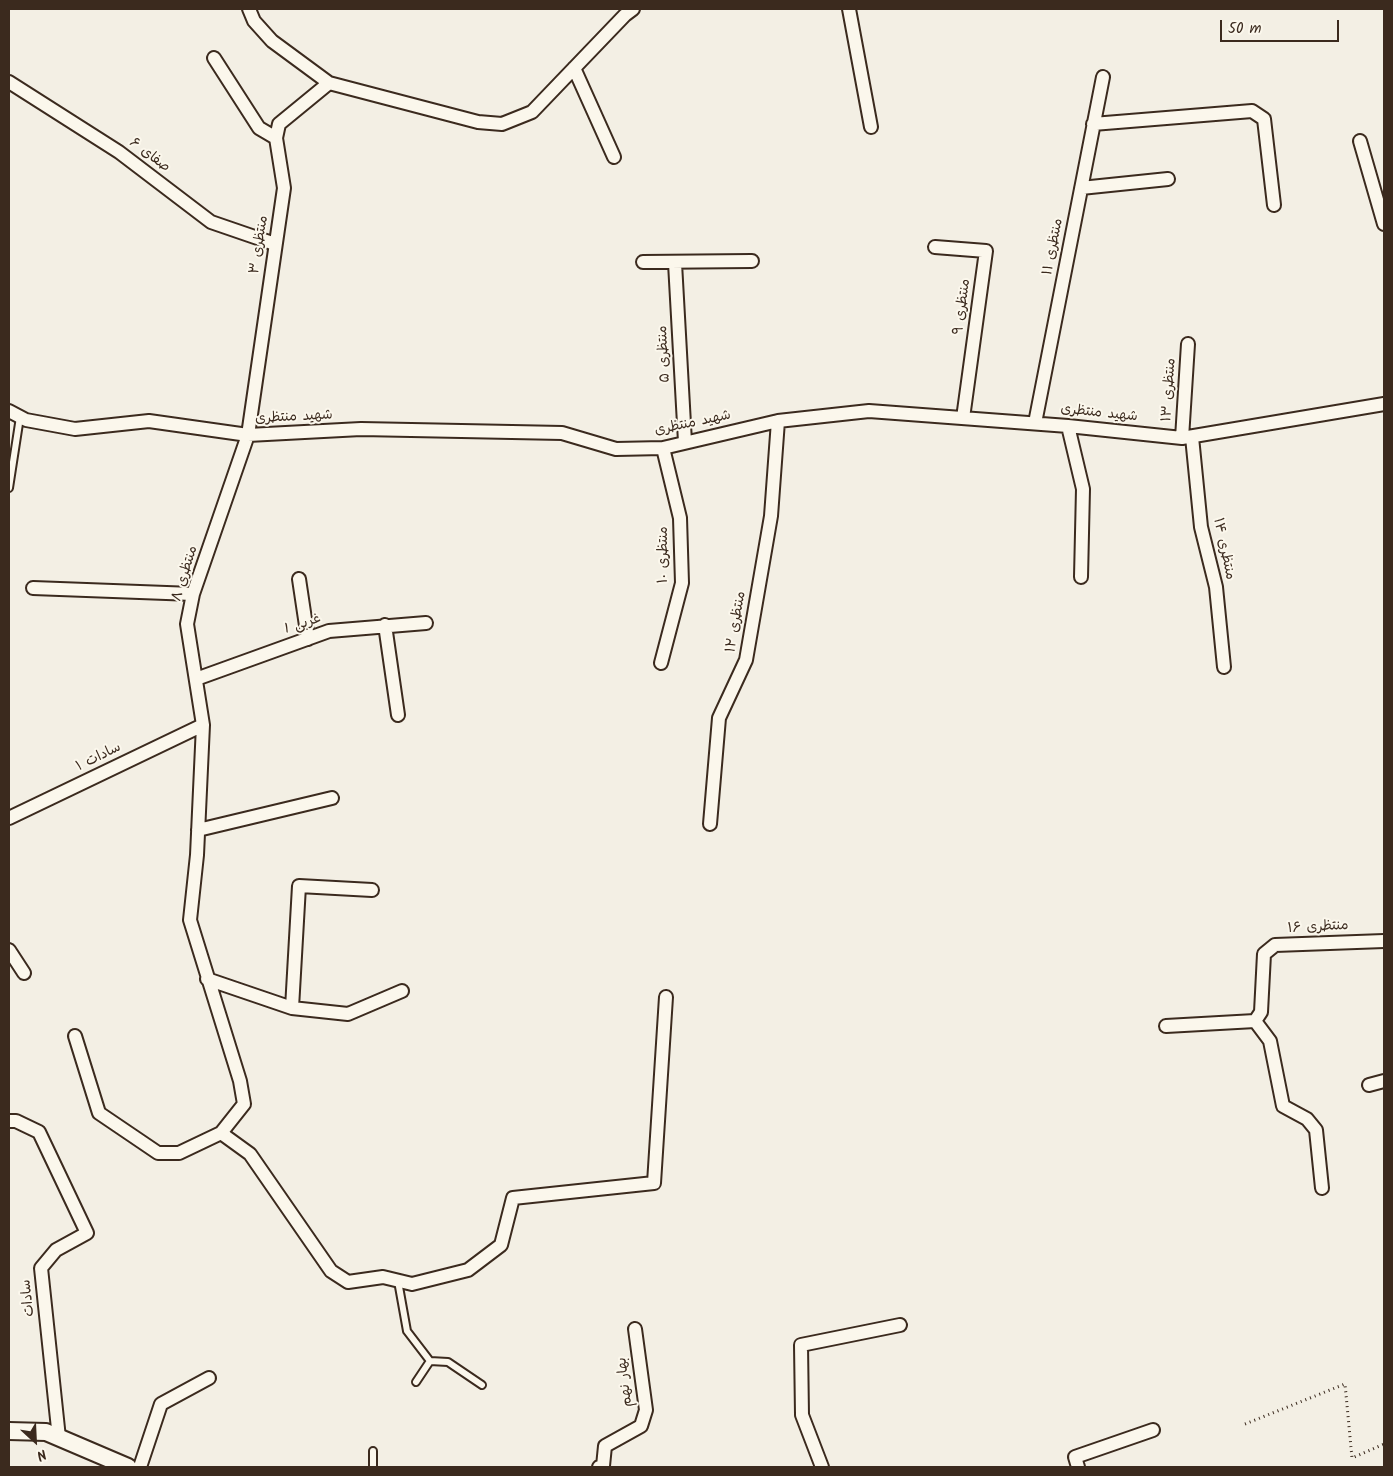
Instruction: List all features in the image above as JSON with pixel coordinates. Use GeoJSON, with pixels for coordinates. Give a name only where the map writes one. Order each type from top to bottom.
{"type":"FeatureCollection","features":[{"type":"Feature","properties":{"kind":"street"},"geometry":{"type":"LineString","coordinates":[[249,9],[254,22],[272,41],[329,83],[478,122],[502,124],[532,112],[624,14],[633,9]]}},
{"type":"Feature","properties":{"kind":"street"},"geometry":{"type":"LineString","coordinates":[[849,9],[871,127]]}},
{"type":"Feature","properties":{"kind":"street"},"geometry":{"type":"LineString","coordinates":[[214,58],[259,128],[276,138],[278,124],[329,83]]}},
{"type":"Feature","properties":{"kind":"street"},"geometry":{"type":"LineString","coordinates":[[574,68],[614,156]]}},
{"type":"Feature","properties":{"kind":"street","name":"منتظری ۱۱"},"geometry":{"type":"LineString","coordinates":[[1035,423],[1103,77]]}},
{"type":"Feature","properties":{"kind":"street","name":"صفای ۶"},"geometry":{"type":"LineString","coordinates":[[9,82],[119,152],[211,222],[275,244]]}},
{"type":"Feature","properties":{"kind":"street"},"geometry":{"type":"LineString","coordinates":[[1094,124],[1252,111],[1264,119],[1274,205]]}},
{"type":"Feature","properties":{"kind":"street","name":"منتظری ۳"},"geometry":{"type":"LineString","coordinates":[[248,435],[284,188],[276,138]]}},
{"type":"Feature","properties":{"kind":"street"},"geometry":{"type":"LineString","coordinates":[[1360,141],[1384,224]]}},
{"type":"Feature","properties":{"kind":"street"},"geometry":{"type":"LineString","coordinates":[[1081,188],[1168,179]]}},
{"type":"Feature","properties":{"kind":"street","name":"منتظری ۹"},"geometry":{"type":"LineString","coordinates":[[935,248],[986,251],[963,418]]}},
{"type":"Feature","properties":{"kind":"street"},"geometry":{"type":"LineString","coordinates":[[643,262],[675,264],[752,261]]}},
{"type":"Feature","properties":{"kind":"street","name":"منتظری ۵"},"geometry":{"type":"LineString","coordinates":[[675,264],[685,442]]}},
{"type":"Feature","properties":{"kind":"street","name":"منتظری ۱۳"},"geometry":{"type":"LineString","coordinates":[[1187,437],[1188,344]]}},
{"type":"Feature","properties":{"kind":"street","name":"شهید منتظری"},"geometry":{"type":"LineString","coordinates":[[14,414],[75,429],[149,421],[248,435],[361,429],[562,433],[616,449],[662,448],[778,420],[869,411],[1035,423],[1187,437],[1384,404]]}},
{"type":"Feature","properties":{"kind":"street","name":"منتظری ۱۲"},"geometry":{"type":"LineString","coordinates":[[710,824],[718,718],[746,660],[771,516],[778,420]]}},
{"type":"Feature","properties":{"kind":"street"},"geometry":{"type":"LineString","coordinates":[[1068,426],[1083,489],[1082,577]]}},
{"type":"Feature","properties":{"kind":"street","name":"منتظری ۸"},"geometry":{"type":"LineString","coordinates":[[221,1133],[244,1104],[240,1081],[190,920],[198,830],[202,725],[187,624],[193,594],[248,435]]}},
{"type":"Feature","properties":{"kind":"street","name":"منتظری ۱۴"},"geometry":{"type":"LineString","coordinates":[[1187,437],[1201,527],[1216,587],[1224,667]]}},
{"type":"Feature","properties":{"kind":"street","name":"منتظری ۱۰"},"geometry":{"type":"LineString","coordinates":[[661,663],[682,583],[680,518],[662,448]]}},
{"type":"Feature","properties":{"kind":"street"},"geometry":{"type":"LineString","coordinates":[[299,579],[308,639]]}},
{"type":"Feature","properties":{"kind":"street"},"geometry":{"type":"LineString","coordinates":[[33,588],[193,594]]}},
{"type":"Feature","properties":{"kind":"street","name":"غربی 1"},"geometry":{"type":"LineString","coordinates":[[196,679],[330,631],[426,623]]}},
{"type":"Feature","properties":{"kind":"street"},"geometry":{"type":"LineString","coordinates":[[385,625],[398,715]]}},
{"type":"Feature","properties":{"kind":"street","name":"سادات ۱"},"geometry":{"type":"LineString","coordinates":[[9,818],[202,725]]}},
{"type":"Feature","properties":{"kind":"street"},"geometry":{"type":"LineString","coordinates":[[198,830],[332,798]]}},
{"type":"Feature","properties":{"kind":"street"},"geometry":{"type":"LineString","coordinates":[[292,1008],[299,886],[372,890]]}},
{"type":"Feature","properties":{"kind":"street","name":"منتظری ۱۶"},"geometry":{"type":"LineString","coordinates":[[1255,1021],[1261,1012],[1264,954],[1275,945],[1384,940]]}},
{"type":"Feature","properties":{"kind":"street"},"geometry":{"type":"LineString","coordinates":[[9,950],[24,973]]}},
{"type":"Feature","properties":{"kind":"street"},"geometry":{"type":"LineString","coordinates":[[207,979],[292,1008],[348,1014],[402,991]]}},
{"type":"Feature","properties":{"kind":"street"},"geometry":{"type":"LineString","coordinates":[[75,1036],[99,1113],[158,1153],[179,1153],[221,1133],[250,1154],[331,1272],[348,1282],[384,1277],[412,1284],[468,1270],[501,1245],[513,1198],[654,1183],[666,997]]}},
{"type":"Feature","properties":{"kind":"street"},"geometry":{"type":"LineString","coordinates":[[1166,1026],[1255,1021],[1270,1041],[1283,1106],[1307,1119],[1316,1130],[1322,1188]]}},
{"type":"Feature","properties":{"kind":"street"},"geometry":{"type":"LineString","coordinates":[[1369,1085],[1384,1081]]}},
{"type":"Feature","properties":{"kind":"street","name":"سادات"},"geometry":{"type":"LineString","coordinates":[[9,1121],[16,1121],[40,1132],[87,1233],[56,1250],[41,1268],[59,1438]]}},
{"type":"Feature","properties":{"kind":"street"},"geometry":{"type":"LineString","coordinates":[[822,1467],[802,1416],[801,1345],[900,1325]]}},
{"type":"Feature","properties":{"kind":"street","name":"بهار نهم"},"geometry":{"type":"LineString","coordinates":[[599,1467],[602,1466],[605,1446],[641,1426],[646,1410],[635,1329]]}},
{"type":"Feature","properties":{"kind":"street"},"geometry":{"type":"LineString","coordinates":[[140,1467],[161,1404],[209,1378]]}},
{"type":"Feature","properties":{"kind":"street"},"geometry":{"type":"LineString","coordinates":[[1078,1467],[1076,1457],[1153,1430]]}},
{"type":"Feature","properties":{"kind":"street"},"geometry":{"type":"LineString","coordinates":[[9,1431],[46,1432],[102,1462],[128,1467]]}},
{"type":"Feature","properties":{"kind":"lane"},"geometry":{"type":"LineString","coordinates":[[9,488],[14,414]]}},
{"type":"Feature","properties":{"kind":"lane"},"geometry":{"type":"LineString","coordinates":[[398,1281],[407,1331],[430,1361],[448,1362],[482,1384]]}},
{"type":"Feature","properties":{"kind":"lane"},"geometry":{"type":"LineString","coordinates":[[416,1382],[430,1361]]}},
{"type":"Feature","properties":{"kind":"lane"},"geometry":{"type":"LineString","coordinates":[[373,1451],[373,1467]]}},
{"type":"Feature","properties":{"kind":"path"},"geometry":{"type":"LineString","coordinates":[[1245,1424],[1345,1384],[1352,1458],[1384,1444]]}}]}
